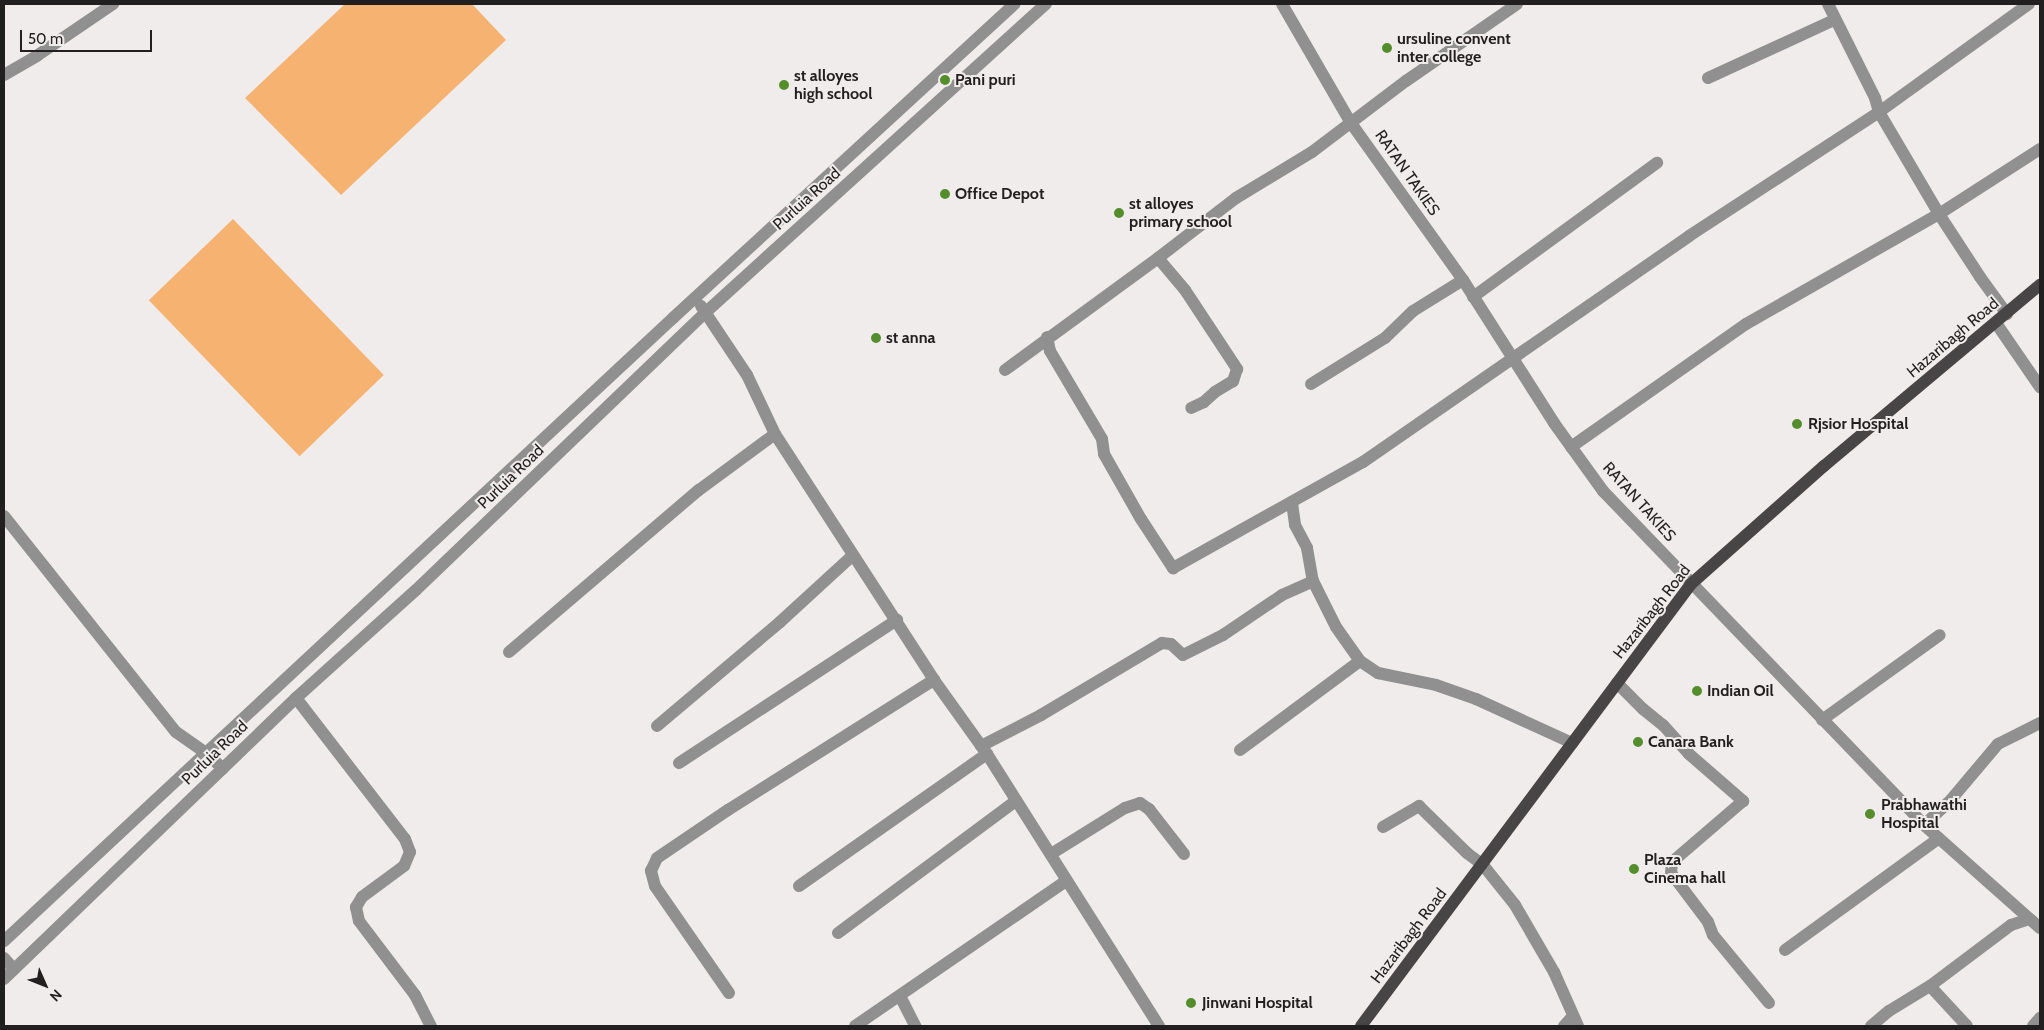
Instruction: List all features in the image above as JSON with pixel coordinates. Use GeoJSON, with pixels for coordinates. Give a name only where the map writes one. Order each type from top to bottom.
{"type":"FeatureCollection","features":[{"type":"Feature","properties":{"kind":"main road","name":"Hazaribagh Road"},"geometry":{"type":"LineString","coordinates":[[1362,1026],[1692,584],[1824,466],[1996,324],[2040,285]]}},
{"type":"Feature","properties":{"kind":"street"},"geometry":{"type":"LineString","coordinates":[[4,75],[38,55],[113,4]]}},
{"type":"Feature","properties":{"kind":"street","name":"Purluia Road"},"geometry":{"type":"LineString","coordinates":[[4,941],[1014,4]]}},
{"type":"Feature","properties":{"kind":"street","name":"Purluia Road"},"geometry":{"type":"LineString","coordinates":[[4,979],[296,698],[416,590],[706,312],[1046,4]]}},
{"type":"Feature","properties":{"kind":"street","name":"RATAN TAKIES"},"geometry":{"type":"LineString","coordinates":[[1282,4],[1351,123],[1463,280],[1512,360],[1603,491],[1924,825],[2040,928]]}},
{"type":"Feature","properties":{"kind":"street"},"geometry":{"type":"LineString","coordinates":[[1005,370],[1047,337],[1158,258],[1236,198],[1312,152],[1406,81],[1517,4]]}},
{"type":"Feature","properties":{"kind":"street"},"geometry":{"type":"LineString","coordinates":[[1828,4],[1834,20],[1875,98],[1879,112],[1940,214],[1980,277],[2007,314]]}},
{"type":"Feature","properties":{"kind":"street"},"geometry":{"type":"LineString","coordinates":[[1047,337],[1050,351],[1102,439],[1104,454],[1141,519],[1173,568],[1363,462],[1689,236],[1879,112],[2029,4]]}},
{"type":"Feature","properties":{"kind":"street"},"geometry":{"type":"LineString","coordinates":[[1708,78],[1834,20]]}},
{"type":"Feature","properties":{"kind":"street"},"geometry":{"type":"LineString","coordinates":[[1571,446],[1746,324],[1940,214],[2040,149]]}},
{"type":"Feature","properties":{"kind":"street"},"geometry":{"type":"LineString","coordinates":[[1473,297],[1657,163]]}},
{"type":"Feature","properties":{"kind":"street"},"geometry":{"type":"LineString","coordinates":[[1158,258],[1185,290],[1237,369],[1233,381],[1191,408]]}},
{"type":"Feature","properties":{"kind":"street"},"geometry":{"type":"LineString","coordinates":[[1311,384],[1385,338],[1413,311],[1463,280]]}},
{"type":"Feature","properties":{"kind":"street"},"geometry":{"type":"LineString","coordinates":[[695,298],[747,375],[775,434],[934,680],[984,750],[1160,1026]]}},
{"type":"Feature","properties":{"kind":"street"},"geometry":{"type":"LineString","coordinates":[[1996,324],[2040,387]]}},
{"type":"Feature","properties":{"kind":"street"},"geometry":{"type":"LineString","coordinates":[[509,652],[699,490],[775,434]]}},
{"type":"Feature","properties":{"kind":"street"},"geometry":{"type":"LineString","coordinates":[[1292,503],[1295,525],[1307,548],[1314,582],[1336,627],[1360,661],[1378,674],[1436,685],[1476,699],[1572,744]]}},
{"type":"Feature","properties":{"kind":"street"},"geometry":{"type":"LineString","coordinates":[[4,516],[176,732],[206,753],[223,769]]}},
{"type":"Feature","properties":{"kind":"street"},"geometry":{"type":"LineString","coordinates":[[657,726],[780,622],[853,555]]}},
{"type":"Feature","properties":{"kind":"street"},"geometry":{"type":"LineString","coordinates":[[799,886],[984,750],[1162,643],[1171,644],[1183,654],[1223,635],[1282,595],[1314,582]]}},
{"type":"Feature","properties":{"kind":"street"},"geometry":{"type":"LineString","coordinates":[[679,763],[897,620]]}},
{"type":"Feature","properties":{"kind":"street"},"geometry":{"type":"LineString","coordinates":[[1822,720],[1940,635]]}},
{"type":"Feature","properties":{"kind":"street"},"geometry":{"type":"LineString","coordinates":[[1240,750],[1360,661]]}},
{"type":"Feature","properties":{"kind":"street"},"geometry":{"type":"LineString","coordinates":[[729,993],[655,886],[651,871],[657,858],[728,810],[934,680]]}},
{"type":"Feature","properties":{"kind":"street"},"geometry":{"type":"LineString","coordinates":[[1618,683],[1643,709],[1663,724],[1689,754],[1743,801],[1672,862],[1671,873],[1708,922],[1713,935],[1769,1003]]}},
{"type":"Feature","properties":{"kind":"street"},"geometry":{"type":"LineString","coordinates":[[296,698],[405,839],[410,852],[404,866],[362,897],[356,908],[359,921],[415,995],[431,1026]]}},
{"type":"Feature","properties":{"kind":"street"},"geometry":{"type":"LineString","coordinates":[[1924,825],[1949,802],[1998,744],[2040,723]]}},
{"type":"Feature","properties":{"kind":"street"},"geometry":{"type":"LineString","coordinates":[[838,934],[1016,801]]}},
{"type":"Feature","properties":{"kind":"street"},"geometry":{"type":"LineString","coordinates":[[1051,854],[1125,808],[1140,803],[1149,809],[1184,854]]}},
{"type":"Feature","properties":{"kind":"street"},"geometry":{"type":"LineString","coordinates":[[1383,827],[1419,806],[1467,853],[1483,865],[1515,905],[1554,972],[1575,1021],[1564,1026]]}},
{"type":"Feature","properties":{"kind":"street"},"geometry":{"type":"LineString","coordinates":[[1785,950],[1939,838]]}},
{"type":"Feature","properties":{"kind":"street"},"geometry":{"type":"LineString","coordinates":[[855,1026],[1066,881]]}},
{"type":"Feature","properties":{"kind":"street"},"geometry":{"type":"LineString","coordinates":[[1871,1026],[1889,1011],[1930,986],[2011,925],[2030,919]]}},
{"type":"Feature","properties":{"kind":"street"},"geometry":{"type":"LineString","coordinates":[[4,958],[14,969]]}},
{"type":"Feature","properties":{"kind":"street"},"geometry":{"type":"LineString","coordinates":[[1930,986],[1967,1026]]}},
{"type":"Feature","properties":{"kind":"street"},"geometry":{"type":"LineString","coordinates":[[900,996],[916,1026]]}},
{"type":"Feature","properties":{"kind":"street"},"geometry":{"type":"LineString","coordinates":[[2033,1026],[2040,1018]]}},
{"type":"Feature","properties":{"kind":"shaded area"},"geometry":{"type":"Polygon","coordinates":[[[345,4],[472,4],[506,40],[341,195],[245,98],[345,4]]]}},
{"type":"Feature","properties":{"kind":"shaded area"},"geometry":{"type":"Polygon","coordinates":[[[233,219],[384,375],[300,456],[149,300],[233,219]]]}},
{"type":"Feature","properties":{"kind":"place","name":"ursuline convent inter college"},"geometry":{"type":"Point","coordinates":[1387,48]}},
{"type":"Feature","properties":{"kind":"place","name":"Pani puri"},"geometry":{"type":"Point","coordinates":[945,80]}},
{"type":"Feature","properties":{"kind":"place","name":"st alloyes high school"},"geometry":{"type":"Point","coordinates":[784,85]}},
{"type":"Feature","properties":{"kind":"place","name":"Office Depot"},"geometry":{"type":"Point","coordinates":[945,194]}},
{"type":"Feature","properties":{"kind":"place","name":"st alloyes primary school"},"geometry":{"type":"Point","coordinates":[1119,213]}},
{"type":"Feature","properties":{"kind":"place","name":"st anna"},"geometry":{"type":"Point","coordinates":[876,338]}},
{"type":"Feature","properties":{"kind":"place","name":"Rjsior Hospital"},"geometry":{"type":"Point","coordinates":[1797,424]}},
{"type":"Feature","properties":{"kind":"place","name":"Indian Oil"},"geometry":{"type":"Point","coordinates":[1697,691]}},
{"type":"Feature","properties":{"kind":"place","name":"Canara Bank"},"geometry":{"type":"Point","coordinates":[1638,742]}},
{"type":"Feature","properties":{"kind":"place","name":"Prabhawathi Hospital"},"geometry":{"type":"Point","coordinates":[1870,814]}},
{"type":"Feature","properties":{"kind":"place","name":"Plaza Cinema hall"},"geometry":{"type":"Point","coordinates":[1634,869]}},
{"type":"Feature","properties":{"kind":"place","name":"Jinwani Hospital"},"geometry":{"type":"Point","coordinates":[1191,1003]}}]}
